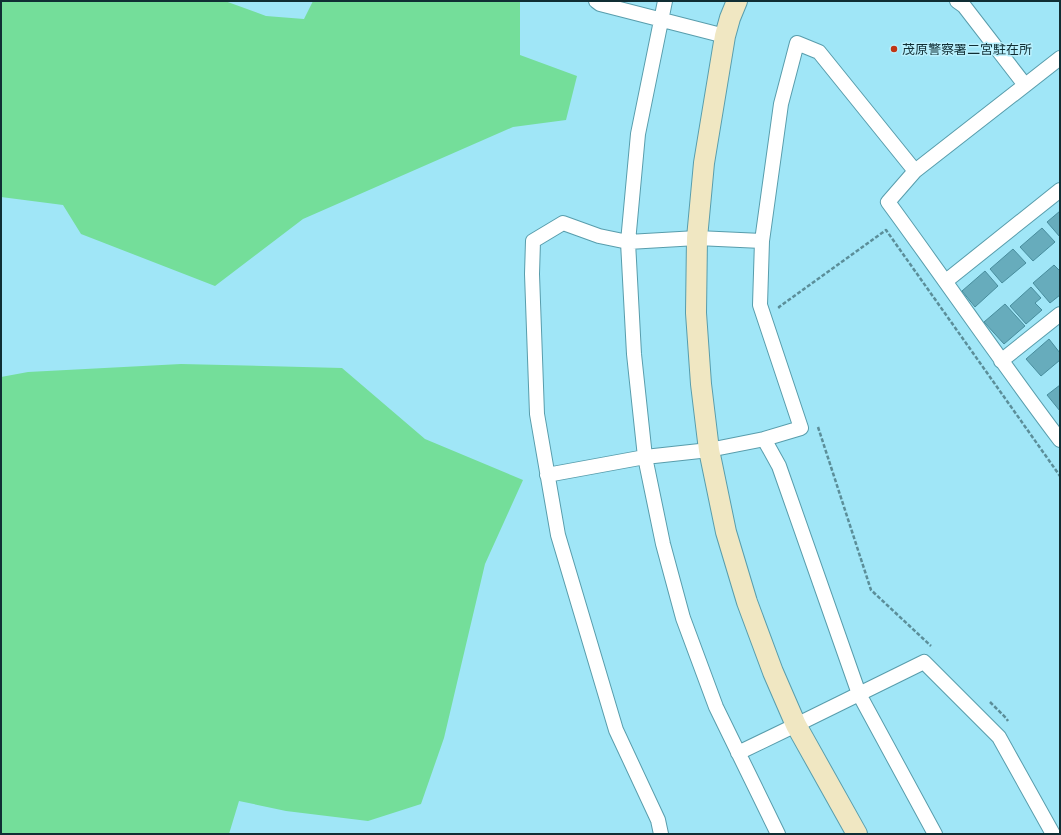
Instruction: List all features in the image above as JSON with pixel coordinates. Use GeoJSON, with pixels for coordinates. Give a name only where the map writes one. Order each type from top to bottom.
{"type":"FeatureCollection","features":[{"type":"Feature","properties":{"kind":"street"},"geometry":{"type":"LineString","coordinates":[[596,1],[600,4],[725,36]]}},
{"type":"Feature","properties":{"kind":"street"},"geometry":{"type":"LineString","coordinates":[[665,1],[638,134],[628,242],[634,354],[645,457],[663,544],[683,618],[716,707],[778,834]]}},
{"type":"Feature","properties":{"kind":"street"},"geometry":{"type":"LineString","coordinates":[[737,1],[725,36],[704,163],[697,238],[696,313],[701,384],[709,450],[726,532],[747,602],[773,672],[796,725],[857,834]]}},
{"type":"Feature","properties":{"kind":"street"},"geometry":{"type":"LineString","coordinates":[[957,1],[964,6],[1026,85]]}},
{"type":"Feature","properties":{"kind":"street"},"geometry":{"type":"LineString","coordinates":[[548,475],[645,457],[709,450],[764,439],[801,428],[760,305],[762,241],[781,104],[797,43],[819,52],[915,171]]}},
{"type":"Feature","properties":{"kind":"street"},"geometry":{"type":"LineString","coordinates":[[1060,58],[915,171],[888,202],[946,281],[1001,361],[1060,440]]}},
{"type":"Feature","properties":{"kind":"street"},"geometry":{"type":"LineString","coordinates":[[946,281],[1060,190]]}},
{"type":"Feature","properties":{"kind":"street"},"geometry":{"type":"LineString","coordinates":[[661,834],[658,820],[616,730],[558,534],[537,414],[532,274],[533,241],[563,223],[599,236],[628,242],[697,238],[762,241]]}},
{"type":"Feature","properties":{"kind":"street"},"geometry":{"type":"LineString","coordinates":[[1001,361],[1060,314]]}},
{"type":"Feature","properties":{"kind":"street"},"geometry":{"type":"LineString","coordinates":[[764,439],[779,466],[859,694],[936,834]]}},
{"type":"Feature","properties":{"kind":"street"},"geometry":{"type":"LineString","coordinates":[[738,753],[924,662],[999,737],[1053,834]]}},
{"type":"Feature","properties":{"kind":"path"},"geometry":{"type":"LineString","coordinates":[[782,315],[779,307],[886,230],[1060,476]]}},
{"type":"Feature","properties":{"kind":"path"},"geometry":{"type":"LineString","coordinates":[[818,426],[871,590]]}},
{"type":"Feature","properties":{"kind":"green space"},"geometry":{"type":"Polygon","coordinates":[[[1,1],[225,1],[266,16],[304,19],[313,1],[520,1],[520,55],[577,76],[566,120],[513,127],[303,219],[215,286],[81,234],[63,205],[1,197],[1,1]]]}},
{"type":"Feature","properties":{"kind":"green space"},"geometry":{"type":"Polygon","coordinates":[[[181,364],[342,368],[425,439],[523,480],[485,564],[444,738],[421,804],[368,821],[286,811],[239,801],[229,834],[1,834],[1,377],[28,372],[181,364]]]}},
{"type":"Feature","properties":{"kind":"building"},"geometry":{"type":"Polygon","coordinates":[[[1060,211],[1060,237],[1047,222],[1060,211]]]}},
{"type":"Feature","properties":{"kind":"building"},"geometry":{"type":"Polygon","coordinates":[[[1042,228],[1055,242],[1033,261],[1020,247],[1042,228]]]}},
{"type":"Feature","properties":{"kind":"building"},"geometry":{"type":"Polygon","coordinates":[[[1013,249],[1026,263],[1002,283],[990,269],[1013,249]]]}},
{"type":"Feature","properties":{"kind":"building"},"geometry":{"type":"Polygon","coordinates":[[[1054,265],[1060,271],[1060,295],[1050,303],[1033,283],[1054,265]]]}},
{"type":"Feature","properties":{"kind":"building"},"geometry":{"type":"Polygon","coordinates":[[[985,271],[998,286],[975,307],[962,291],[985,271]]]}},
{"type":"Feature","properties":{"kind":"building"},"geometry":{"type":"Polygon","coordinates":[[[1031,287],[1041,298],[1035,303],[1042,310],[1026,324],[1010,306],[1031,287]]]}},
{"type":"Feature","properties":{"kind":"building"},"geometry":{"type":"Polygon","coordinates":[[[1005,304],[1025,326],[1004,344],[984,322],[1005,304]]]}},
{"type":"Feature","properties":{"kind":"building"},"geometry":{"type":"Polygon","coordinates":[[[1049,339],[1060,353],[1060,360],[1041,376],[1026,359],[1049,339]]]}},
{"type":"Feature","properties":{"kind":"building"},"geometry":{"type":"Polygon","coordinates":[[[1060,385],[1060,411],[1047,395],[1060,385]]]}},
{"type":"Feature","properties":{"kind":"place","name":"茂原警察署二宮駐在所"},"geometry":{"type":"Point","coordinates":[894,49]}}]}
